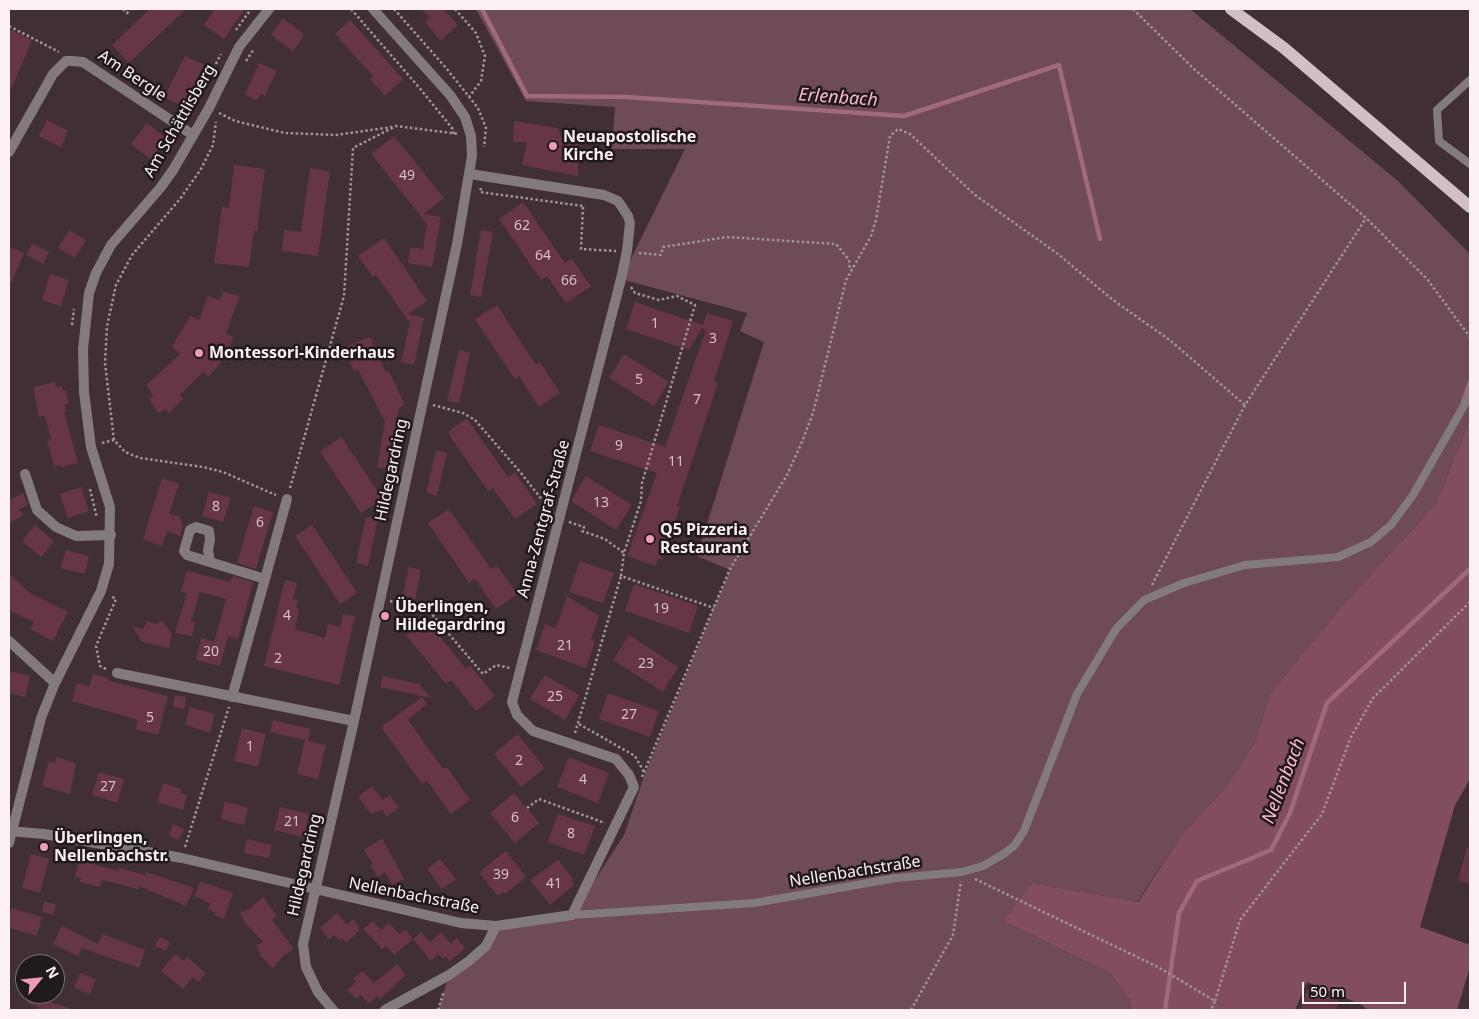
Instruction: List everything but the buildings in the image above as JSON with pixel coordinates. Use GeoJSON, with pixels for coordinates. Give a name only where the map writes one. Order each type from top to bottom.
{"type":"FeatureCollection","features":[{"type":"Feature","properties":{"kind":"main road"},"geometry":{"type":"LineString","coordinates":[[1231,9],[1284,48],[1470,207]]}},
{"type":"Feature","properties":{"kind":"street","name":"Am Schättlisberg"},"geometry":{"type":"LineString","coordinates":[[9,843],[10,831],[41,718],[55,683],[101,591],[109,564],[106,535],[110,508],[92,447],[84,392],[83,349],[89,293],[96,273],[111,245],[161,187],[193,135],[213,110],[239,47],[269,9]]}},
{"type":"Feature","properties":{"kind":"street","name":"Hildegardring"},"geometry":{"type":"LineString","coordinates":[[333,1010],[318,992],[306,967],[303,944],[354,721],[379,598],[458,244],[470,174],[471,136],[465,117],[450,95],[373,9]]}},
{"type":"Feature","properties":{"kind":"street","name":"Am Bergle"},"geometry":{"type":"LineString","coordinates":[[66,61],[83,62],[193,135]]}},
{"type":"Feature","properties":{"kind":"street"},"geometry":{"type":"LineString","coordinates":[[9,152],[50,79],[59,66],[66,61]]}},
{"type":"Feature","properties":{"kind":"street","name":"Anna-Zentgraf-Straße"},"geometry":{"type":"LineString","coordinates":[[470,174],[613,198],[624,208],[630,223],[627,252],[621,279],[512,702],[521,720],[533,731],[616,759],[634,786]]}},
{"type":"Feature","properties":{"kind":"street"},"geometry":{"type":"LineString","coordinates":[[24,474],[37,510],[56,527],[76,536],[106,535]]}},
{"type":"Feature","properties":{"kind":"street"},"geometry":{"type":"LineString","coordinates":[[232,697],[287,499]]}},
{"type":"Feature","properties":{"kind":"street"},"geometry":{"type":"LineString","coordinates":[[210,562],[265,579]]}},
{"type":"Feature","properties":{"kind":"street"},"geometry":{"type":"LineString","coordinates":[[9,641],[55,683]]}},
{"type":"Feature","properties":{"kind":"street"},"geometry":{"type":"LineString","coordinates":[[117,673],[354,721]]}},
{"type":"Feature","properties":{"kind":"street"},"geometry":{"type":"LineString","coordinates":[[572,915],[634,786]]}},
{"type":"Feature","properties":{"kind":"street","name":"Nellenbachstraße"},"geometry":{"type":"LineString","coordinates":[[10,831],[44,834],[182,858],[461,923],[496,926],[572,915]]}},
{"type":"Feature","properties":{"kind":"street"},"geometry":{"type":"LineString","coordinates":[[385,1010],[449,975],[469,961],[486,946],[496,926]]}},
{"type":"Feature","properties":{"kind":"lane"},"geometry":{"type":"LineString","coordinates":[[1470,80],[1437,110],[1439,141],[1470,164]]}},
{"type":"Feature","properties":{"kind":"lane","name":"Nellenbachstraße"},"geometry":{"type":"LineString","coordinates":[[572,915],[754,903],[896,878],[962,872],[983,866],[1014,846],[1024,830],[1078,694],[1116,629],[1144,600],[1184,582],[1245,565],[1338,557],[1372,542],[1390,525],[1413,495],[1470,395]]}},
{"type":"Feature","properties":{"kind":"path"},"geometry":{"type":"LineString","coordinates":[[123,9],[127,13],[131,9]]}},
{"type":"Feature","properties":{"kind":"path"},"geometry":{"type":"LineString","coordinates":[[232,34],[251,9]]}},
{"type":"Feature","properties":{"kind":"path"},"geometry":{"type":"LineString","coordinates":[[350,9],[417,85],[452,128],[454,134]]}},
{"type":"Feature","properties":{"kind":"path"},"geometry":{"type":"LineString","coordinates":[[394,9],[478,108],[486,128],[480,192],[583,207]]}},
{"type":"Feature","properties":{"kind":"path"},"geometry":{"type":"LineString","coordinates":[[455,9],[476,33],[485,56],[481,81],[469,97]]}},
{"type":"Feature","properties":{"kind":"path"},"geometry":{"type":"LineString","coordinates":[[1133,9],[1194,69],[1366,218],[1427,279],[1470,338]]}},
{"type":"Feature","properties":{"kind":"path"},"geometry":{"type":"LineString","coordinates":[[9,26],[58,52],[66,61]]}},
{"type":"Feature","properties":{"kind":"path"},"geometry":{"type":"LineString","coordinates":[[245,63],[255,48]]}},
{"type":"Feature","properties":{"kind":"path"},"geometry":{"type":"LineString","coordinates":[[182,128],[223,50]]}},
{"type":"Feature","properties":{"kind":"path"},"geometry":{"type":"LineString","coordinates":[[396,126],[353,148],[344,296],[287,499],[223,472],[203,467],[140,458],[125,452],[114,440],[105,364],[107,326],[116,285],[132,255],[175,205],[201,169],[213,145],[213,110],[235,121],[285,133],[336,135],[396,126],[471,136]]}},
{"type":"Feature","properties":{"kind":"path"},"geometry":{"type":"LineString","coordinates":[[634,786],[645,774],[730,570],[787,475],[802,442],[813,413],[846,280],[871,236],[876,220],[890,136],[898,129],[910,134],[975,195],[1058,254],[1113,300],[1171,341],[1245,405]]}},
{"type":"Feature","properties":{"kind":"path"},"geometry":{"type":"LineString","coordinates":[[585,192],[581,250],[661,255],[663,247],[727,237],[836,244],[849,260],[850,270]]}},
{"type":"Feature","properties":{"kind":"path"},"geometry":{"type":"LineString","coordinates":[[1144,600],[1245,405],[1366,218]]}},
{"type":"Feature","properties":{"kind":"path"},"geometry":{"type":"LineString","coordinates":[[579,724],[621,576],[624,553],[641,500],[642,483],[695,305],[677,296],[659,300],[636,293],[630,284],[621,279]]}},
{"type":"Feature","properties":{"kind":"path"},"geometry":{"type":"LineString","coordinates":[[72,334],[74,308]]}},
{"type":"Feature","properties":{"kind":"path"},"geometry":{"type":"LineString","coordinates":[[422,402],[463,413],[475,420],[522,473],[559,522]]}},
{"type":"Feature","properties":{"kind":"path"},"geometry":{"type":"LineString","coordinates":[[92,447],[114,440]]}},
{"type":"Feature","properties":{"kind":"path"},"geometry":{"type":"LineString","coordinates":[[89,483],[106,535]]}},
{"type":"Feature","properties":{"kind":"path"},"geometry":{"type":"LineString","coordinates":[[574,523],[584,527],[582,531],[605,539],[624,553]]}},
{"type":"Feature","properties":{"kind":"path"},"geometry":{"type":"LineString","coordinates":[[621,576],[714,608]]}},
{"type":"Feature","properties":{"kind":"path"},"geometry":{"type":"LineString","coordinates":[[101,591],[116,599],[96,646],[100,666],[117,673]]}},
{"type":"Feature","properties":{"kind":"path"},"geometry":{"type":"LineString","coordinates":[[379,598],[430,613],[483,674],[496,665]]}},
{"type":"Feature","properties":{"kind":"path"},"geometry":{"type":"LineString","coordinates":[[1211,1010],[1240,920],[1322,814],[1350,737],[1373,698],[1470,602]]}},
{"type":"Feature","properties":{"kind":"path"},"geometry":{"type":"LineString","coordinates":[[182,858],[232,697]]}},
{"type":"Feature","properties":{"kind":"path"},"geometry":{"type":"LineString","coordinates":[[527,808],[539,799],[615,828]]}},
{"type":"Feature","properties":{"kind":"path"},"geometry":{"type":"LineString","coordinates":[[911,1010],[954,935],[962,872],[1158,967],[1215,1001]]}},
{"type":"Feature","properties":{"kind":"shaded area"},"geometry":{"type":"Polygon","coordinates":[[[476,9],[1190,9],[1398,181],[1470,254],[1470,419],[1436,504],[1349,598],[1271,692],[1254,744],[1225,788],[1181,836],[1137,902],[1032,883],[1003,921],[1110,973],[1130,1000],[1132,1010],[438,1010],[449,975],[469,961],[496,926],[572,915],[624,835],[645,774],[730,570],[697,556],[764,342],[740,331],[747,313],[621,279],[685,149],[612,149],[615,107],[526,101],[476,9]]]}},
{"type":"Feature","properties":{"kind":"shaded area"},"geometry":{"type":"Polygon","coordinates":[[[1470,419],[1470,779],[1455,805],[1420,927],[1470,945],[1470,967],[1457,1010],[1368,1010],[1360,1004],[1307,982],[1295,1010],[1132,1010],[1130,1000],[1110,973],[1003,921],[1032,883],[1138,902],[1181,836],[1225,788],[1254,744],[1271,692],[1349,598],[1436,504],[1470,419]]]}},
{"type":"Feature","properties":{"kind":"waterway","name":"Erlenbach"},"geometry":{"type":"LineString","coordinates":[[482,9],[527,96],[626,97],[904,116],[1059,65],[1100,239]]}},
{"type":"Feature","properties":{"kind":"waterway","name":"Nellenbach"},"geometry":{"type":"LineString","coordinates":[[1463,402],[1470,382]]}},
{"type":"Feature","properties":{"kind":"waterway","name":"Nellenbach"},"geometry":{"type":"LineString","coordinates":[[1165,1010],[1179,913],[1197,881],[1271,850],[1290,813],[1327,703],[1470,569]]}},
{"type":"Feature","properties":{"kind":"place","name":"Neuapostolische Kirche"},"geometry":{"type":"Point","coordinates":[553,146]}},
{"type":"Feature","properties":{"kind":"place","name":"Montessori-Kinderhaus"},"geometry":{"type":"Point","coordinates":[199,353]}},
{"type":"Feature","properties":{"kind":"place","name":"Q5 Pizzeria Restaurant"},"geometry":{"type":"Point","coordinates":[650,539]}},
{"type":"Feature","properties":{"kind":"place","name":"Überlingen, Hildegardring"},"geometry":{"type":"Point","coordinates":[385,616]}},
{"type":"Feature","properties":{"kind":"place","name":"Überlingen, Nellenbachstr."},"geometry":{"type":"Point","coordinates":[44,847]}}]}
